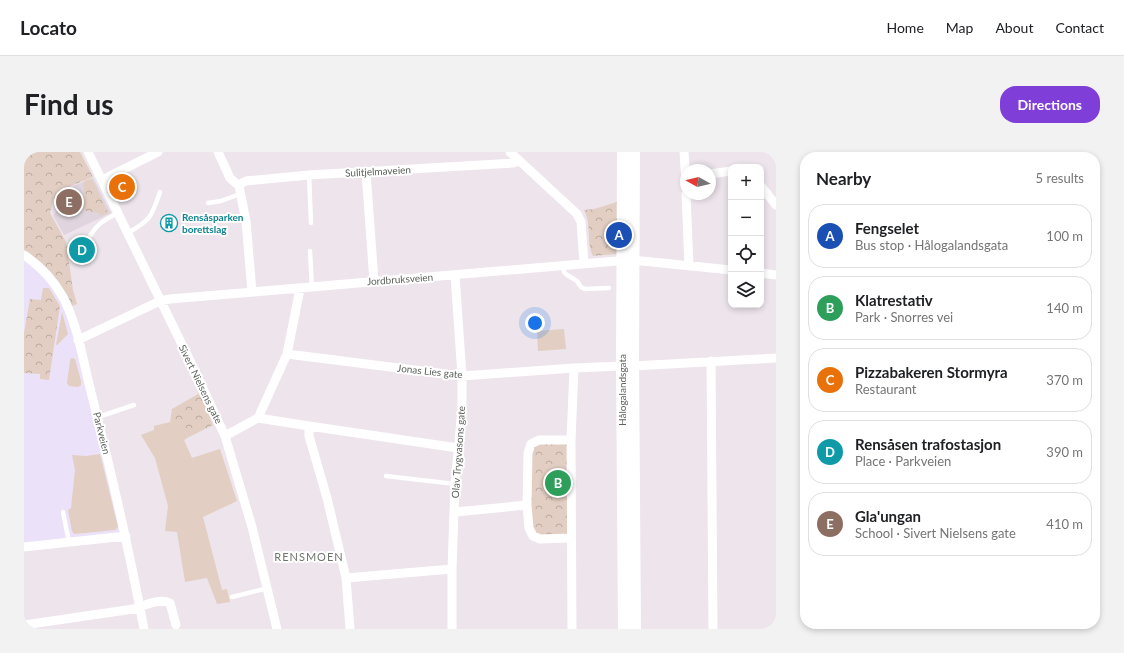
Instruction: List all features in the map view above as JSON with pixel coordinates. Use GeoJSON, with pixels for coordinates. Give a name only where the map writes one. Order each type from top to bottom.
{"type":"FeatureCollection","features":[{"type":"Feature","properties":{"kind":"street","name":"Sivert Nielsens gate"},"geometry":{"type":"LineString","coordinates":[[88,152],[196,373],[225,436],[268,588],[277,629]]}},
{"type":"Feature","properties":{"kind":"street"},"geometry":{"type":"LineString","coordinates":[[102,180],[158,152]]}},
{"type":"Feature","properties":{"kind":"street"},"geometry":{"type":"LineString","coordinates":[[218,152],[230,178],[239,190],[244,206],[252,292]]}},
{"type":"Feature","properties":{"kind":"street","name":"Hålogalandsgata"},"geometry":{"type":"LineString","coordinates":[[623,152],[628,261]]}},
{"type":"Feature","properties":{"kind":"street","name":"Hålogalandsgata"},"geometry":{"type":"LineString","coordinates":[[624,629],[628,261],[634,152]]}},
{"type":"Feature","properties":{"kind":"street"},"geometry":{"type":"LineString","coordinates":[[684,152],[685,164]]}},
{"type":"Feature","properties":{"kind":"street"},"geometry":{"type":"LineString","coordinates":[[514,155],[578,214],[581,222],[584,263]]}},
{"type":"Feature","properties":{"kind":"street","name":"Sulitjelmaveien"},"geometry":{"type":"LineString","coordinates":[[239,190],[246,181],[309,175],[513,163],[514,155]]}},
{"type":"Feature","properties":{"kind":"street"},"geometry":{"type":"LineString","coordinates":[[716,173],[728,171]]}},
{"type":"Feature","properties":{"kind":"street"},"geometry":{"type":"LineString","coordinates":[[366,172],[374,281]]}},
{"type":"Feature","properties":{"kind":"street"},"geometry":{"type":"LineString","coordinates":[[764,190],[776,205]]}},
{"type":"Feature","properties":{"kind":"street"},"geometry":{"type":"LineString","coordinates":[[686,200],[689,266]]}},
{"type":"Feature","properties":{"kind":"street","name":"Parkveien"},"geometry":{"type":"LineString","coordinates":[[24,255],[35,263],[54,282],[67,305],[78,340],[98,417],[126,536],[144,629]]}},
{"type":"Feature","properties":{"kind":"street","name":"Jordbruksveien"},"geometry":{"type":"LineString","coordinates":[[78,340],[160,301],[584,263],[628,261],[728,270]]}},
{"type":"Feature","properties":{"kind":"street"},"geometry":{"type":"LineString","coordinates":[[764,274],[776,275]]}},
{"type":"Feature","properties":{"kind":"street","name":"Olav Trygvasons gate"},"geometry":{"type":"LineString","coordinates":[[452,629],[452,569],[455,484],[462,409],[462,376],[455,275]]}},
{"type":"Feature","properties":{"kind":"street"},"geometry":{"type":"LineString","coordinates":[[225,436],[258,418],[287,354],[300,289]]}},
{"type":"Feature","properties":{"kind":"street","name":"Jonas Lies gate"},"geometry":{"type":"LineString","coordinates":[[287,354],[462,376],[574,368],[776,358]]}},
{"type":"Feature","properties":{"kind":"street"},"geometry":{"type":"LineString","coordinates":[[711,361],[713,629]]}},
{"type":"Feature","properties":{"kind":"street","name":"Hålogalandsgata"},"geometry":{"type":"LineString","coordinates":[[627,366],[634,629]]}},
{"type":"Feature","properties":{"kind":"street"},"geometry":{"type":"LineString","coordinates":[[572,629],[571,440],[574,368]]}},
{"type":"Feature","properties":{"kind":"street"},"geometry":{"type":"LineString","coordinates":[[258,418],[458,448]]}},
{"type":"Feature","properties":{"kind":"street"},"geometry":{"type":"LineString","coordinates":[[309,426],[310,436],[327,498],[346,578],[350,629]]}},
{"type":"Feature","properties":{"kind":"street"},"geometry":{"type":"LineString","coordinates":[[571,440],[539,440],[531,444],[528,453],[527,505],[529,528],[533,536],[540,539],[571,538]]}},
{"type":"Feature","properties":{"kind":"street"},"geometry":{"type":"LineString","coordinates":[[454,512],[527,505]]}},
{"type":"Feature","properties":{"kind":"street"},"geometry":{"type":"LineString","coordinates":[[24,548],[126,536]]}},
{"type":"Feature","properties":{"kind":"street"},"geometry":{"type":"LineString","coordinates":[[346,578],[452,569]]}},
{"type":"Feature","properties":{"kind":"street"},"geometry":{"type":"LineString","coordinates":[[24,625],[140,608],[145,604],[165,601],[170,603],[176,625]]}},
{"type":"Feature","properties":{"kind":"lane"},"geometry":{"type":"LineString","coordinates":[[309,175],[311,223]]}},
{"type":"Feature","properties":{"kind":"lane"},"geometry":{"type":"LineString","coordinates":[[208,203],[222,201],[239,190]]}},
{"type":"Feature","properties":{"kind":"lane"},"geometry":{"type":"LineString","coordinates":[[128,233],[145,222],[152,215],[160,192]]}},
{"type":"Feature","properties":{"kind":"lane"},"geometry":{"type":"LineString","coordinates":[[87,242],[91,234],[102,221],[118,213]]}},
{"type":"Feature","properties":{"kind":"lane"},"geometry":{"type":"LineString","coordinates":[[310,251],[312,288]]}},
{"type":"Feature","properties":{"kind":"lane"},"geometry":{"type":"LineString","coordinates":[[563,265],[564,272],[577,281],[581,287],[585,289],[609,288]]}},
{"type":"Feature","properties":{"kind":"lane"},"geometry":{"type":"LineString","coordinates":[[98,417],[134,404]]}},
{"type":"Feature","properties":{"kind":"lane"},"geometry":{"type":"LineString","coordinates":[[386,476],[455,484]]}},
{"type":"Feature","properties":{"kind":"lane"},"geometry":{"type":"LineString","coordinates":[[63,512],[70,542]]}},
{"type":"Feature","properties":{"kind":"lane"},"geometry":{"type":"LineString","coordinates":[[232,597],[268,588]]}},
{"type":"Feature","properties":{"kind":"shaded area"},"geometry":{"type":"Polygon","coordinates":[[[93,178],[111,213],[64,235],[53,215],[63,205],[59,196],[69,191],[73,188],[73,186],[93,178]]]}},
{"type":"Feature","properties":{"kind":"shaded area"},"geometry":{"type":"Polygon","coordinates":[[[24,255],[35,263],[67,305],[120,531],[119,533],[24,545],[24,255]]]}},
{"type":"Feature","properties":{"kind":"green space"},"geometry":{"type":"Polygon","coordinates":[[[24,152],[80,152],[93,177],[68,187],[53,200],[50,213],[66,242],[73,290],[77,304],[72,306],[58,281],[52,274],[40,261],[24,250],[24,152]]]}},
{"type":"Feature","properties":{"kind":"green space"},"geometry":{"type":"Polygon","coordinates":[[[92,179],[108,213],[100,216],[99,213],[86,211],[82,207],[82,202],[85,197],[83,183],[86,180],[92,179]]]}},
{"type":"Feature","properties":{"kind":"green space"},"geometry":{"type":"Polygon","coordinates":[[[617,202],[617,253],[593,256],[590,245],[588,222],[584,210],[594,209],[617,202]]]}},
{"type":"Feature","properties":{"kind":"green space"},"geometry":{"type":"Polygon","coordinates":[[[43,288],[49,288],[60,306],[49,380],[40,379],[40,374],[24,373],[24,333],[30,299],[41,300],[43,288]]]}},
{"type":"Feature","properties":{"kind":"green space"},"geometry":{"type":"Polygon","coordinates":[[[62,312],[68,334],[56,345],[62,312]]]}},
{"type":"Feature","properties":{"kind":"green space"},"geometry":{"type":"Polygon","coordinates":[[[564,329],[566,349],[538,351],[537,331],[564,329]]]}},
{"type":"Feature","properties":{"kind":"green space"},"geometry":{"type":"Polygon","coordinates":[[[71,358],[75,359],[81,381],[81,385],[78,387],[69,386],[67,383],[71,358]]]}},
{"type":"Feature","properties":{"kind":"green space"},"geometry":{"type":"Polygon","coordinates":[[[200,393],[213,425],[189,437],[183,428],[170,422],[172,409],[200,393]]]}},
{"type":"Feature","properties":{"kind":"green space"},"geometry":{"type":"Polygon","coordinates":[[[170,422],[183,427],[189,437],[184,440],[192,458],[220,449],[237,501],[203,517],[222,590],[227,589],[230,602],[217,604],[207,578],[185,582],[177,532],[165,531],[168,506],[155,458],[141,435],[154,430],[154,426],[170,422]]]}},
{"type":"Feature","properties":{"kind":"green space"},"geometry":{"type":"Polygon","coordinates":[[[571,440],[571,538],[540,539],[529,528],[531,444],[571,440]]]}},
{"type":"Feature","properties":{"kind":"green space"},"geometry":{"type":"Polygon","coordinates":[[[100,454],[118,527],[115,530],[74,534],[72,531],[68,510],[71,508],[75,470],[72,455],[86,456],[100,454]]]}},
{"type":"Feature","properties":{"kind":"place","name":"Pizzabakeren Stormyra"},"geometry":{"type":"Point","coordinates":[122,187]}},
{"type":"Feature","properties":{"kind":"place","name":"Gla'ungan"},"geometry":{"type":"Point","coordinates":[69,202]}},
{"type":"Feature","properties":{"kind":"place","name":"Rensåsparken borettslag"},"geometry":{"type":"Point","coordinates":[169,223]}},
{"type":"Feature","properties":{"kind":"place","name":"Fengselet"},"geometry":{"type":"Point","coordinates":[619,235]}},
{"type":"Feature","properties":{"kind":"place","name":"Rensåsen trafostasjon"},"geometry":{"type":"Point","coordinates":[82,250]}},
{"type":"Feature","properties":{"kind":"place","name":"Klatrestativ"},"geometry":{"type":"Point","coordinates":[558,483]}},
{"type":"Feature","properties":{"kind":"district","name":"RENSMOEN"},"geometry":{"type":"Point","coordinates":[309,556]}}]}
